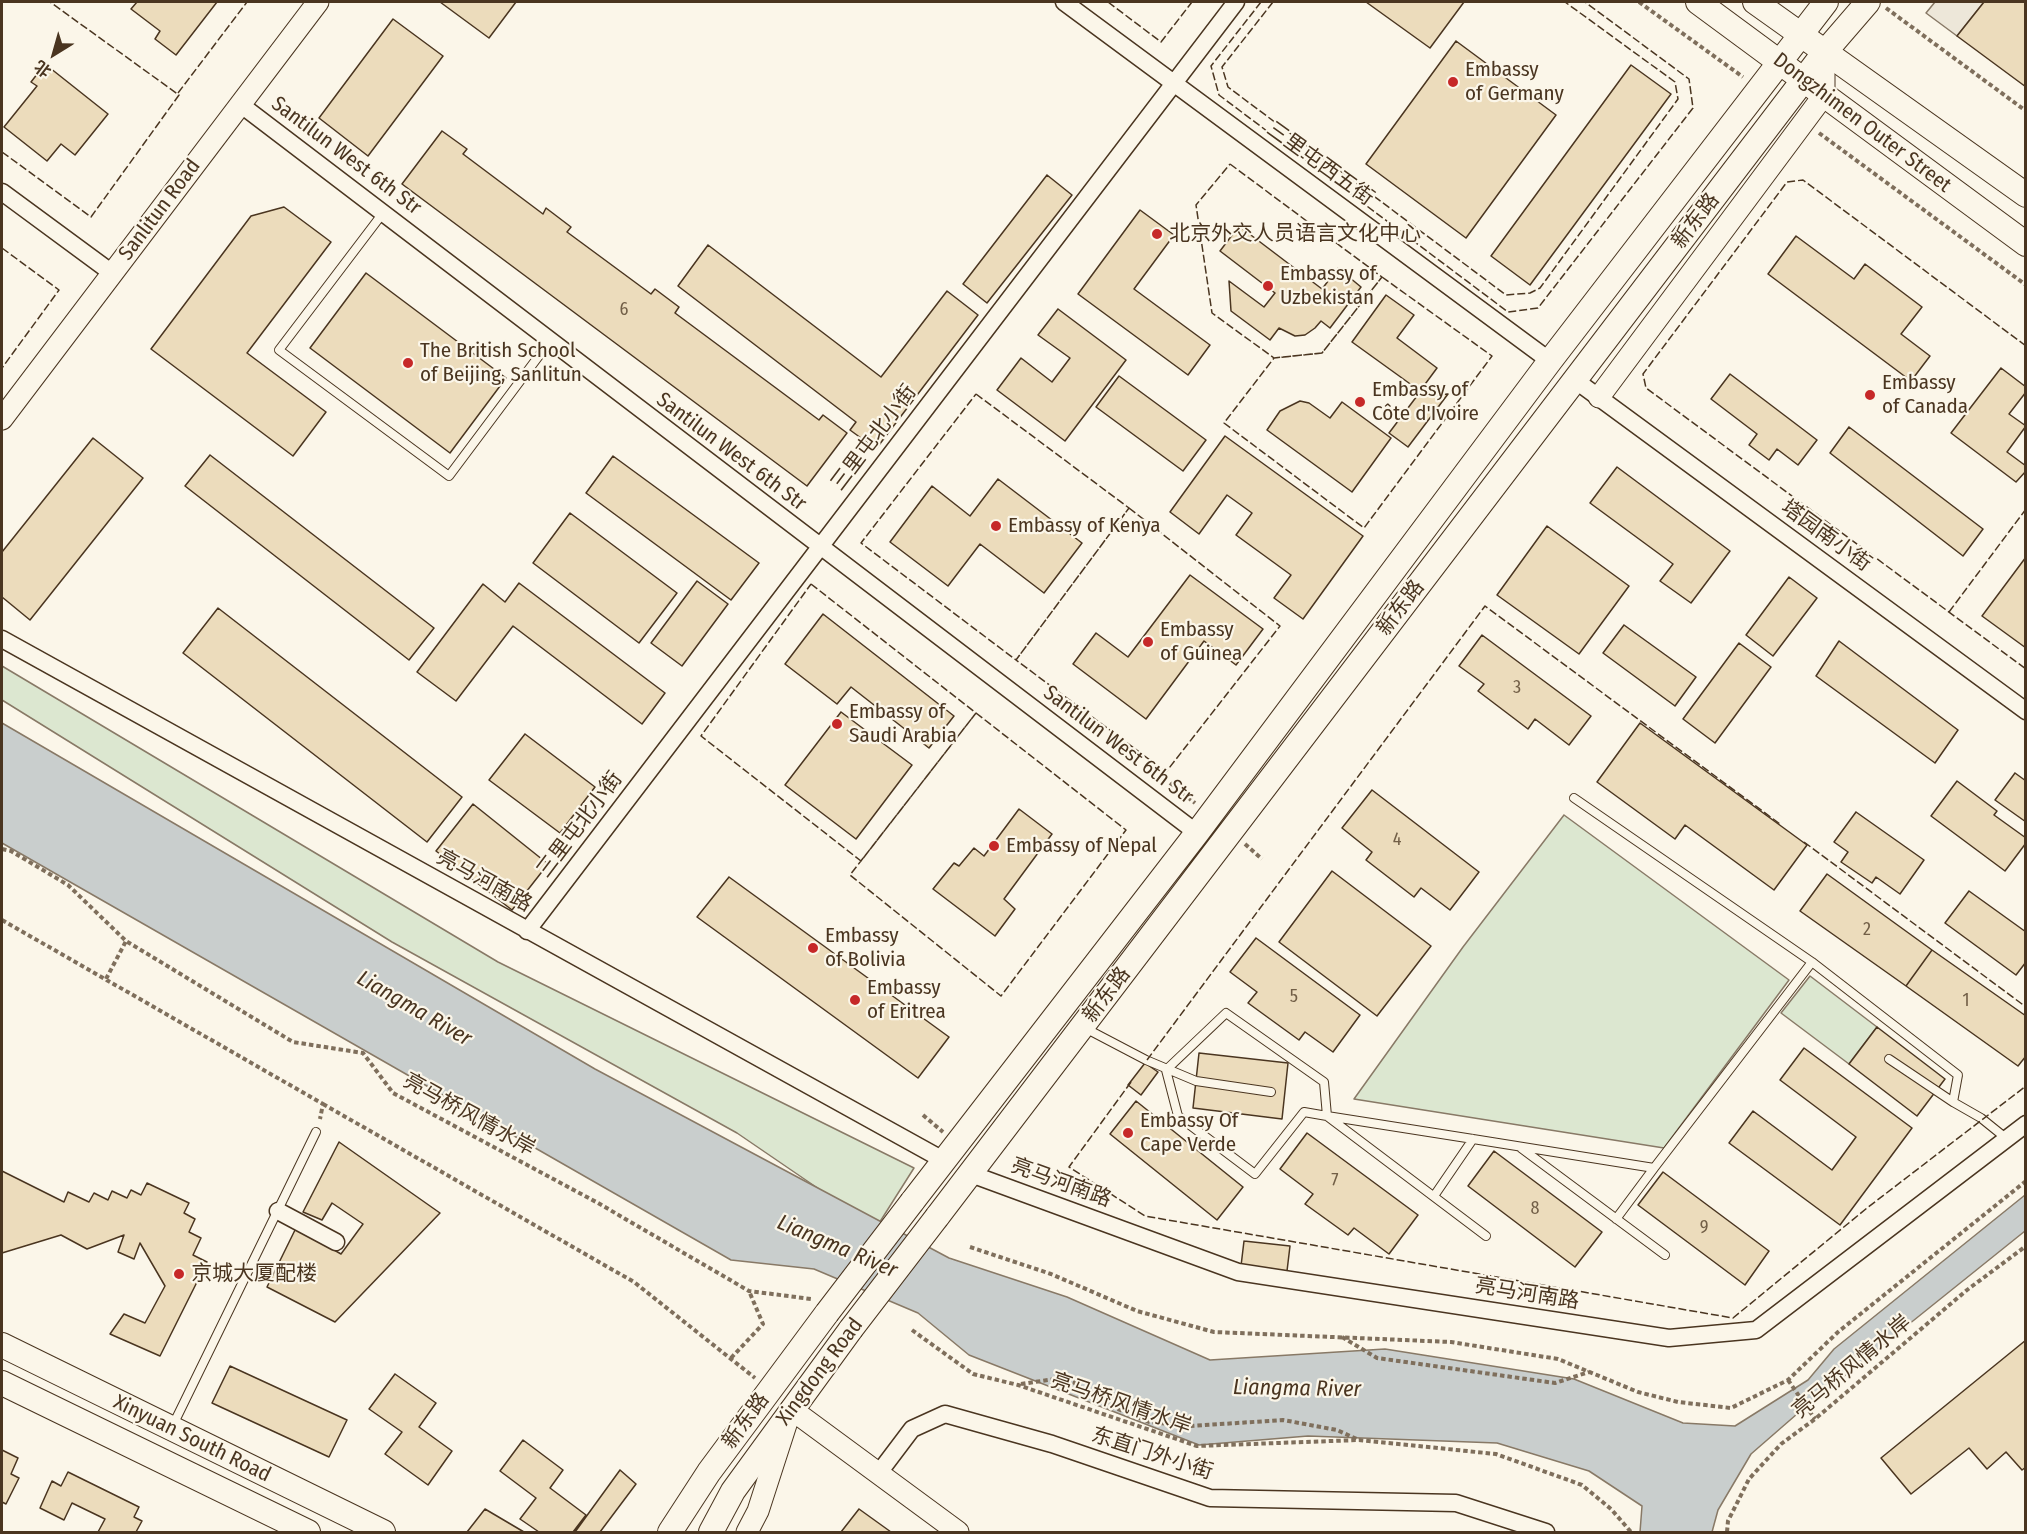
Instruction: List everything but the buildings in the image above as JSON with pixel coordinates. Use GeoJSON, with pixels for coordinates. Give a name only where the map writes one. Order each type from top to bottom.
{"type":"FeatureCollection","features":[{"type":"Feature","properties":{"kind":"main road","name":"Dongzhimen Outer Street"},"geometry":{"type":"LineString","coordinates":[[1698,2],[2025,244]]}},
{"type":"Feature","properties":{"kind":"main road","name":"Dongzhimen Outer Street"},"geometry":{"type":"LineString","coordinates":[[1755,2],[2025,195]]}},
{"type":"Feature","properties":{"kind":"main road","name":"新东路"},"geometry":{"type":"LineString","coordinates":[[912,1202],[1197,833],[1798,33],[1826,2]]}},
{"type":"Feature","properties":{"kind":"main road","name":"新东路"},"geometry":{"type":"LineString","coordinates":[[937,1217],[1824,52],[1868,2]]}},
{"type":"Feature","properties":{"kind":"main road","name":"Xingdong Road"},"geometry":{"type":"LineString","coordinates":[[820,1306],[912,1202]]}},
{"type":"Feature","properties":{"kind":"main road","name":"Xingdong Road"},"geometry":{"type":"LineString","coordinates":[[711,1533],[733,1491],[791,1409],[937,1217]]}},
{"type":"Feature","properties":{"kind":"main road","name":"新东路"},"geometry":{"type":"LineString","coordinates":[[670,1533],[709,1472],[770,1389],[820,1306]]}},
{"type":"Feature","properties":{"kind":"main road","name":"Xinyuan South Road"},"geometry":{"type":"LineString","coordinates":[[2,1346],[383,1533]]}},
{"type":"Feature","properties":{"kind":"main road","name":"Xinyuan South Road"},"geometry":{"type":"LineString","coordinates":[[2,1383],[308,1533]]}},
{"type":"Feature","properties":{"kind":"street","name":"Sanlitun Road"},"geometry":{"type":"LineString","coordinates":[[2,419],[318,2]]}},
{"type":"Feature","properties":{"kind":"street","name":"三里屯西五街"},"geometry":{"type":"LineString","coordinates":[[1064,2],[1550,361]]}},
{"type":"Feature","properties":{"kind":"street","name":"三里屯北小街"},"geometry":{"type":"LineString","coordinates":[[527,931],[1236,2]]}},
{"type":"Feature","properties":{"kind":"street"},"geometry":{"type":"LineString","coordinates":[[1824,52],[1824,95]]}},
{"type":"Feature","properties":{"kind":"street","name":"新东路"},"geometry":{"type":"LineString","coordinates":[[1599,397],[1824,95]]}},
{"type":"Feature","properties":{"kind":"street","name":"Santilun West 6th Str"},"geometry":{"type":"LineString","coordinates":[[240,104],[1197,833]]}},
{"type":"Feature","properties":{"kind":"street"},"geometry":{"type":"LineString","coordinates":[[2,192],[112,273]]}},
{"type":"Feature","properties":{"kind":"street","name":"塔园南小街"},"geometry":{"type":"LineString","coordinates":[[1575,380],[2025,711]]}},
{"type":"Feature","properties":{"kind":"street","name":"亮马河南路"},"geometry":{"type":"LineString","coordinates":[[2,639],[945,1161]]}},
{"type":"Feature","properties":{"kind":"street","name":"亮马河南路"},"geometry":{"type":"LineString","coordinates":[[970,1174],[1238,1272],[1669,1338],[1756,1330],[2025,1124]]}},
{"type":"Feature","properties":{"kind":"street"},"geometry":{"type":"LineString","coordinates":[[278,1211],[336,1242]]}},
{"type":"Feature","properties":{"kind":"street"},"geometry":{"type":"LineString","coordinates":[[747,1533],[758,1511],[791,1409],[958,1533]]}},
{"type":"Feature","properties":{"kind":"street","name":"东直门外小街"},"geometry":{"type":"LineString","coordinates":[[878,1474],[912,1430],[945,1414],[1052,1444],[1210,1498],[1456,1503],[1545,1533]]}},
{"type":"Feature","properties":{"kind":"lane"},"geometry":{"type":"LineString","coordinates":[[382,213],[279,350],[449,476],[550,341]]}},
{"type":"Feature","properties":{"kind":"lane"},"geometry":{"type":"LineString","coordinates":[[1574,798],[1812,962],[1958,1075],[1953,1102]]}},
{"type":"Feature","properties":{"kind":"lane"},"geometry":{"type":"LineString","coordinates":[[1616,1219],[1812,962]]}},
{"type":"Feature","properties":{"kind":"lane"},"geometry":{"type":"LineString","coordinates":[[1166,1070],[1226,1013],[1324,1082],[1327,1116],[1486,1236]]}},
{"type":"Feature","properties":{"kind":"lane"},"geometry":{"type":"LineString","coordinates":[[1083,1027],[1166,1070],[1196,1081],[1271,1092]]}},
{"type":"Feature","properties":{"kind":"lane"},"geometry":{"type":"LineString","coordinates":[[1889,1059],[1981,1118],[2007,1139]]}},
{"type":"Feature","properties":{"kind":"lane"},"geometry":{"type":"LineString","coordinates":[[1166,1070],[1178,1116],[1255,1174],[1304,1112],[1654,1168]]}},
{"type":"Feature","properties":{"kind":"lane"},"geometry":{"type":"LineString","coordinates":[[172,1428],[316,1132]]}},
{"type":"Feature","properties":{"kind":"lane"},"geometry":{"type":"LineString","coordinates":[[1434,1196],[1473,1139]]}},
{"type":"Feature","properties":{"kind":"lane"},"geometry":{"type":"LineString","coordinates":[[1520,1147],[1665,1255]]}},
{"type":"Feature","properties":{"kind":"path"},"geometry":{"type":"LineString","coordinates":[[1639,2],[1757,88]]}},
{"type":"Feature","properties":{"kind":"path"},"geometry":{"type":"LineString","coordinates":[[1877,2],[2025,111]]}},
{"type":"Feature","properties":{"kind":"path"},"geometry":{"type":"LineString","coordinates":[[1804,122],[2025,285]]}},
{"type":"Feature","properties":{"kind":"path","name":"亮马桥风情水岸"},"geometry":{"type":"LineString","coordinates":[[2,849],[10,851],[68,885],[126,941],[293,1042],[363,1053],[393,1093],[598,1203],[749,1291],[820,1306]]}},
{"type":"Feature","properties":{"kind":"path"},"geometry":{"type":"LineString","coordinates":[[2,920],[634,1282],[770,1389]]}},
{"type":"Feature","properties":{"kind":"path"},"geometry":{"type":"LineString","coordinates":[[106,979],[126,941]]}},
{"type":"Feature","properties":{"kind":"path"},"geometry":{"type":"LineString","coordinates":[[316,1132],[323,1104]]}},
{"type":"Feature","properties":{"kind":"path","name":"亮马桥风情水岸"},"geometry":{"type":"LineString","coordinates":[[1727,1533],[1728,1521],[1749,1479],[1781,1444],[1815,1419],[1967,1290],[2025,1246]]}},
{"type":"Feature","properties":{"kind":"path"},"geometry":{"type":"LineString","coordinates":[[731,1358],[762,1324],[749,1291]]}},
{"type":"Feature","properties":{"kind":"path","name":"亮马桥风情水岸"},"geometry":{"type":"LineString","coordinates":[[912,1330],[973,1374],[1018,1385],[1197,1446],[1359,1440],[1496,1454],[1582,1485],[1611,1509],[1631,1533]]}},
{"type":"Feature","properties":{"kind":"path"},"geometry":{"type":"LineString","coordinates":[[1341,1337],[1377,1358],[1555,1383],[1589,1372]]}},
{"type":"Feature","properties":{"kind":"path","name":"亮马桥风情水岸"},"geometry":{"type":"LineString","coordinates":[[1018,1385],[1055,1378],[1073,1383],[1106,1404],[1149,1422],[1191,1426],[1283,1420],[1337,1430],[1359,1440]]}},
{"type":"Feature","properties":{"kind":"path"},"geometry":{"type":"LineString","coordinates":[[1788,1380],[1815,1419]]}},
{"type":"Feature","properties":{"kind":"green space"},"geometry":{"type":"Polygon","coordinates":[[[2,666],[498,962],[914,1168],[876,1228],[737,1133],[392,942],[2,700],[2,666]]]}},
{"type":"Feature","properties":{"kind":"green space"},"geometry":{"type":"Polygon","coordinates":[[[1564,815],[1789,980],[1664,1148],[1354,1099],[1463,947],[1564,815]]]}},
{"type":"Feature","properties":{"kind":"green space"},"geometry":{"type":"Polygon","coordinates":[[[1810,976],[1877,1027],[1849,1064],[1781,1013],[1810,976]]]}},
{"type":"Feature","properties":{"kind":"shaded area"},"geometry":{"type":"Polygon","coordinates":[[[1935,2],[1984,2],[1957,36],[1926,13],[1935,2]]]}},
{"type":"Feature","properties":{"kind":"water","name":"Liangma River"},"geometry":{"type":"Polygon","coordinates":[[[2,723],[595,1069],[949,1258],[1067,1297],[1210,1360],[1385,1349],[1574,1379],[1683,1423],[1735,1426],[1808,1380],[1834,1349],[2025,1195],[2025,1231],[1797,1414],[1751,1454],[1718,1510],[1712,1532],[1640,1532],[1642,1506],[1589,1471],[1497,1443],[1308,1436],[1199,1445],[969,1355],[918,1313],[814,1269],[731,1260],[2,843],[2,723]]]}},
{"type":"Feature","properties":{"kind":"fence"},"geometry":{"type":"LineString","coordinates":[[2,152],[91,217],[179,95],[50,2]]}},
{"type":"Feature","properties":{"kind":"fence"},"geometry":{"type":"LineString","coordinates":[[178,93],[247,2]]}},
{"type":"Feature","properties":{"kind":"fence"},"geometry":{"type":"LineString","coordinates":[[1108,2],[1161,42],[1192,2]]}},
{"type":"Feature","properties":{"kind":"fence"},"geometry":{"type":"LineString","coordinates":[[1261,2],[1211,66],[1219,95],[1508,312],[1538,308],[1693,108],[1689,79],[1585,2]]}},
{"type":"Feature","properties":{"kind":"fence"},"geometry":{"type":"LineString","coordinates":[[1273,2],[1222,67],[1228,87],[1506,295],[1530,293],[1540,288],[1678,99],[1675,82],[1565,2]]}},
{"type":"Feature","properties":{"kind":"fence"},"geometry":{"type":"LineString","coordinates":[[1230,164],[1382,277],[1322,353],[1274,358],[1212,313],[1196,205],[1230,164]]}},
{"type":"Feature","properties":{"kind":"fence"},"geometry":{"type":"LineString","coordinates":[[2026,346],[1803,180],[1787,182],[1643,374],[1646,388],[2026,669]]}},
{"type":"Feature","properties":{"kind":"fence"},"geometry":{"type":"LineString","coordinates":[[2,248],[59,290],[2,368]]}},
{"type":"Feature","properties":{"kind":"fence"},"geometry":{"type":"LineString","coordinates":[[1382,277],[1492,356],[1364,528],[1224,423],[1274,358],[1322,353],[1382,277]]}},
{"type":"Feature","properties":{"kind":"fence"},"geometry":{"type":"LineString","coordinates":[[976,394],[1129,508],[1016,660],[861,543],[976,394]]}},
{"type":"Feature","properties":{"kind":"fence"},"geometry":{"type":"LineString","coordinates":[[1129,508],[1280,626],[1166,772],[1016,660],[1129,508]]}},
{"type":"Feature","properties":{"kind":"fence"},"geometry":{"type":"LineString","coordinates":[[1949,612],[2026,509]]}},
{"type":"Feature","properties":{"kind":"fence"},"geometry":{"type":"LineString","coordinates":[[811,584],[976,713],[861,861],[701,736],[811,584]]}},
{"type":"Feature","properties":{"kind":"fence"},"geometry":{"type":"LineString","coordinates":[[1147,1060],[1485,606],[1780,824]]}},
{"type":"Feature","properties":{"kind":"fence"},"geometry":{"type":"LineString","coordinates":[[976,713],[1126,830],[1001,996],[850,875],[976,713]]}},
{"type":"Feature","properties":{"kind":"fence"},"geometry":{"type":"LineString","coordinates":[[1804,842],[2026,1007]]}},
{"type":"Feature","properties":{"kind":"fence"},"geometry":{"type":"LineString","coordinates":[[1131,1082],[1069,1167],[1145,1216],[1733,1318],[1867,1208],[2026,1086]]}},
{"type":"Feature","properties":{"kind":"place","name":"Embassy of Germany"},"geometry":{"type":"Point","coordinates":[1453,82]}},
{"type":"Feature","properties":{"kind":"place","name":"北京外交人员语言文化中心"},"geometry":{"type":"Point","coordinates":[1157,234]}},
{"type":"Feature","properties":{"kind":"place","name":"Embassy of Uzbekistan"},"geometry":{"type":"Point","coordinates":[1268,286]}},
{"type":"Feature","properties":{"kind":"place","name":"The British School of Beijing, Sanlitun"},"geometry":{"type":"Point","coordinates":[408,363]}},
{"type":"Feature","properties":{"kind":"place","name":"Embassy of Canada"},"geometry":{"type":"Point","coordinates":[1870,395]}},
{"type":"Feature","properties":{"kind":"place","name":"Embassy of Côte d'Ivoire"},"geometry":{"type":"Point","coordinates":[1360,402]}},
{"type":"Feature","properties":{"kind":"place","name":"Embassy of Kenya"},"geometry":{"type":"Point","coordinates":[996,526]}},
{"type":"Feature","properties":{"kind":"place","name":"Embassy of Guinea"},"geometry":{"type":"Point","coordinates":[1148,642]}},
{"type":"Feature","properties":{"kind":"place","name":"Embassy of Saudi Arabia"},"geometry":{"type":"Point","coordinates":[837,724]}},
{"type":"Feature","properties":{"kind":"place","name":"Embassy of Nepal"},"geometry":{"type":"Point","coordinates":[994,846]}},
{"type":"Feature","properties":{"kind":"place","name":"Embassy of Bolivia"},"geometry":{"type":"Point","coordinates":[813,948]}},
{"type":"Feature","properties":{"kind":"place","name":"Embassy of Eritrea"},"geometry":{"type":"Point","coordinates":[855,1000]}},
{"type":"Feature","properties":{"kind":"place","name":"Embassy Of Cape Verde"},"geometry":{"type":"Point","coordinates":[1128,1133]}},
{"type":"Feature","properties":{"kind":"place","name":"京城大厦配楼"},"geometry":{"type":"Point","coordinates":[179,1274]}}]}
